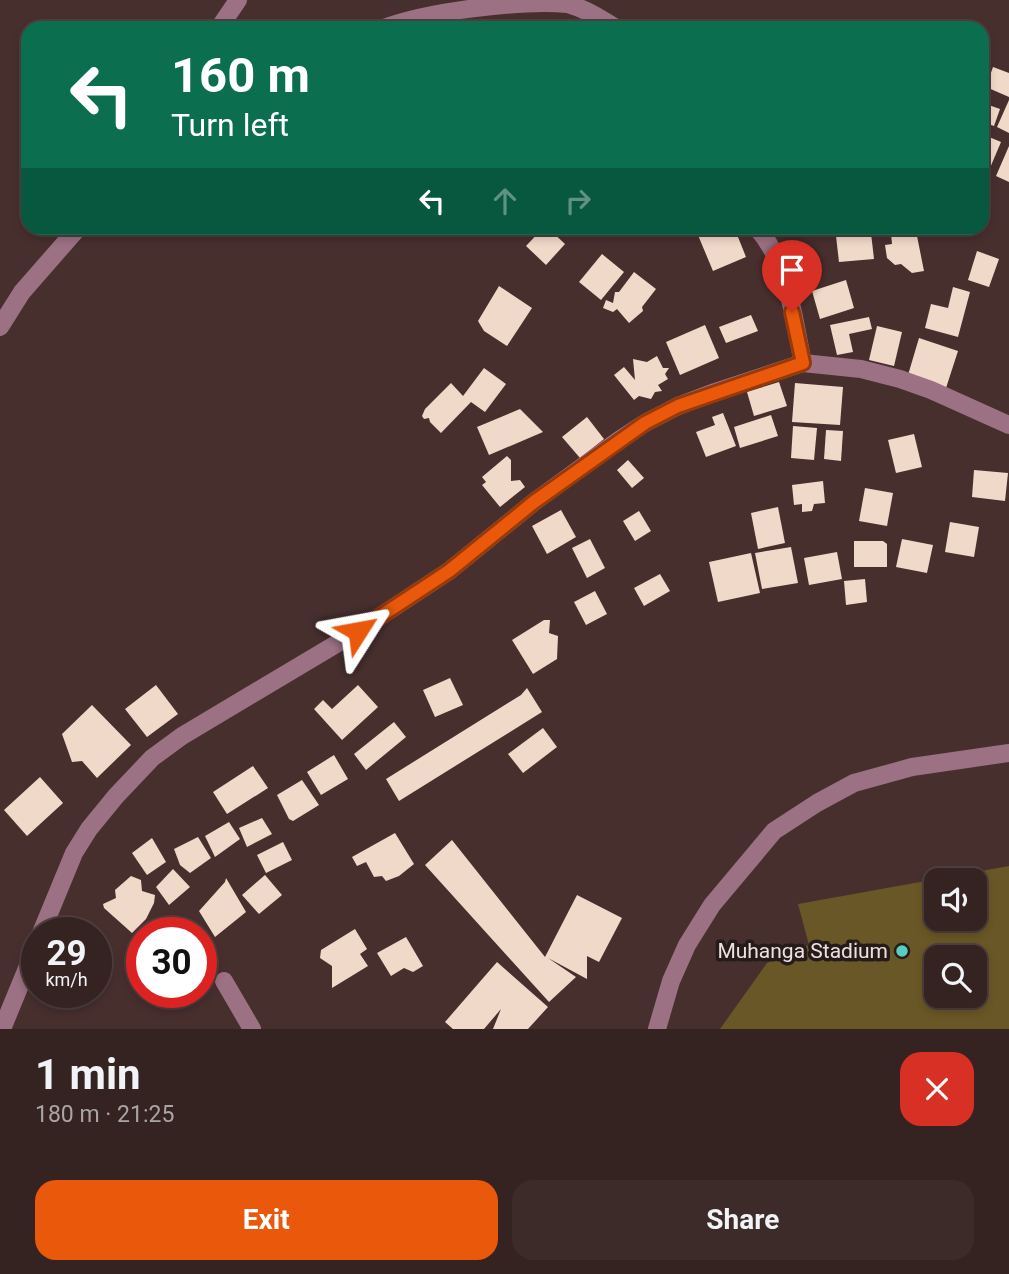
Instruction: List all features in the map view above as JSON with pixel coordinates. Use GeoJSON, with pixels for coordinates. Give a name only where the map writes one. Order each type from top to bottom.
{"type":"FeatureCollection","features":[{"type":"Feature","properties":{"kind":"street"},"geometry":{"type":"LineString","coordinates":[[224,21],[238,0]]}},
{"type":"Feature","properties":{"kind":"street"},"geometry":{"type":"LineString","coordinates":[[403,21],[455,8],[547,0],[590,11],[605,21]]}},
{"type":"Feature","properties":{"kind":"street"},"geometry":{"type":"LineString","coordinates":[[0,327],[22,292],[72,235]]}},
{"type":"Feature","properties":{"kind":"street"},"geometry":{"type":"LineString","coordinates":[[762,235],[775,252],[787,287],[803,363]]}},
{"type":"Feature","properties":{"kind":"street"},"geometry":{"type":"LineString","coordinates":[[47,917],[79,845],[116,796],[152,758],[182,736],[358,631],[449,571],[534,502],[645,423],[678,406],[803,363],[861,369],[900,379],[1009,425]]}},
{"type":"Feature","properties":{"kind":"street"},"geometry":{"type":"LineString","coordinates":[[657,1029],[671,981],[687,945],[712,905],[774,831],[854,783],[912,767],[1009,753]]}},
{"type":"Feature","properties":{"kind":"street"},"geometry":{"type":"LineString","coordinates":[[224,981],[252,1029]]}},
{"type":"Feature","properties":{"kind":"street"},"geometry":{"type":"LineString","coordinates":[[2,1029],[21,983]]}},
{"type":"Feature","properties":{"kind":"shaded area","name":"Muhanga Stadium"},"geometry":{"type":"Polygon","coordinates":[[[1009,866],[1009,1029],[720,1029],[767,963],[809,945],[798,904],[924,881],[924,931],[987,931],[987,870],[1009,866]]]}},
{"type":"Feature","properties":{"kind":"building"},"geometry":{"type":"Polygon","coordinates":[[[993,67],[1009,73],[1009,97],[989,88],[993,67]]]}},
{"type":"Feature","properties":{"kind":"building"},"geometry":{"type":"Polygon","coordinates":[[[1009,100],[1009,133],[997,127],[1009,100]]]}},
{"type":"Feature","properties":{"kind":"building"},"geometry":{"type":"Polygon","coordinates":[[[989,105],[1000,109],[994,126],[989,124],[989,105]]]}},
{"type":"Feature","properties":{"kind":"building"},"geometry":{"type":"Polygon","coordinates":[[[989,137],[1001,142],[989,170],[989,137]]]}},
{"type":"Feature","properties":{"kind":"building"},"geometry":{"type":"Polygon","coordinates":[[[1009,146],[1009,182],[996,176],[1009,146]]]}},
{"type":"Feature","properties":{"kind":"building"},"geometry":{"type":"Polygon","coordinates":[[[536,235],[555,235],[565,244],[546,265],[526,246],[536,235]]]}},
{"type":"Feature","properties":{"kind":"building"},"geometry":{"type":"Polygon","coordinates":[[[698,235],[737,235],[746,257],[713,271],[698,235]]]}},
{"type":"Feature","properties":{"kind":"building"},"geometry":{"type":"Polygon","coordinates":[[[871,235],[874,259],[839,262],[836,236],[871,235]]]}},
{"type":"Feature","properties":{"kind":"building"},"geometry":{"type":"Polygon","coordinates":[[[891,235],[917,236],[924,271],[912,273],[901,264],[895,265],[887,258],[885,245],[892,244],[891,235]]]}},
{"type":"Feature","properties":{"kind":"building"},"geometry":{"type":"Polygon","coordinates":[[[977,251],[999,259],[989,287],[968,280],[977,251]]]}},
{"type":"Feature","properties":{"kind":"building"},"geometry":{"type":"Polygon","coordinates":[[[602,254],[624,272],[601,300],[579,282],[602,254]]]}},
{"type":"Feature","properties":{"kind":"building"},"geometry":{"type":"Polygon","coordinates":[[[634,272],[656,289],[642,307],[643,311],[629,323],[617,309],[613,312],[603,308],[606,300],[613,303],[615,292],[619,292],[634,272]]]}},
{"type":"Feature","properties":{"kind":"building"},"geometry":{"type":"Polygon","coordinates":[[[846,280],[854,308],[820,319],[812,291],[846,280]]]}},
{"type":"Feature","properties":{"kind":"building"},"geometry":{"type":"Polygon","coordinates":[[[499,286],[532,308],[507,346],[484,331],[478,321],[499,286]]]}},
{"type":"Feature","properties":{"kind":"building"},"geometry":{"type":"Polygon","coordinates":[[[953,287],[970,292],[958,337],[925,328],[931,304],[948,308],[953,287]]]}},
{"type":"Feature","properties":{"kind":"building"},"geometry":{"type":"Polygon","coordinates":[[[751,315],[758,331],[726,343],[719,327],[751,315]]]}},
{"type":"Feature","properties":{"kind":"building"},"geometry":{"type":"Polygon","coordinates":[[[869,317],[872,329],[849,334],[853,352],[837,355],[830,325],[869,317]]]}},
{"type":"Feature","properties":{"kind":"building"},"geometry":{"type":"Polygon","coordinates":[[[705,325],[719,358],[680,375],[666,342],[705,325]]]}},
{"type":"Feature","properties":{"kind":"building"},"geometry":{"type":"Polygon","coordinates":[[[877,326],[902,332],[894,366],[869,360],[877,326]]]}},
{"type":"Feature","properties":{"kind":"building"},"geometry":{"type":"Polygon","coordinates":[[[919,338],[958,351],[946,388],[908,375],[919,338]]]}},
{"type":"Feature","properties":{"kind":"building"},"geometry":{"type":"Polygon","coordinates":[[[657,356],[663,368],[669,368],[665,374],[668,379],[658,385],[662,391],[655,392],[651,399],[639,396],[634,400],[614,375],[624,367],[635,380],[633,359],[647,362],[657,356]]]}},
{"type":"Feature","properties":{"kind":"building"},"geometry":{"type":"Polygon","coordinates":[[[484,368],[506,384],[485,412],[471,402],[441,433],[429,418],[424,419],[422,416],[425,409],[451,383],[463,396],[484,368]]]}},
{"type":"Feature","properties":{"kind":"building"},"geometry":{"type":"Polygon","coordinates":[[[779,382],[787,406],[754,416],[747,392],[779,382]]]}},
{"type":"Feature","properties":{"kind":"building"},"geometry":{"type":"Polygon","coordinates":[[[795,383],[843,387],[840,425],[792,422],[795,383]]]}},
{"type":"Feature","properties":{"kind":"building"},"geometry":{"type":"Polygon","coordinates":[[[520,409],[543,432],[489,455],[477,427],[520,409]]]}},
{"type":"Feature","properties":{"kind":"building"},"geometry":{"type":"Polygon","coordinates":[[[723,413],[736,446],[706,457],[696,432],[715,425],[712,417],[723,413]]]}},
{"type":"Feature","properties":{"kind":"building"},"geometry":{"type":"Polygon","coordinates":[[[771,415],[778,436],[740,448],[734,427],[771,415]]]}},
{"type":"Feature","properties":{"kind":"building"},"geometry":{"type":"Polygon","coordinates":[[[587,417],[604,439],[580,458],[562,437],[587,417]]]}},
{"type":"Feature","properties":{"kind":"building"},"geometry":{"type":"Polygon","coordinates":[[[793,426],[817,428],[814,460],[791,458],[793,426]]]}},
{"type":"Feature","properties":{"kind":"building"},"geometry":{"type":"Polygon","coordinates":[[[826,430],[843,431],[841,461],[824,459],[826,430]]]}},
{"type":"Feature","properties":{"kind":"building"},"geometry":{"type":"Polygon","coordinates":[[[914,434],[922,467],[896,473],[888,440],[914,434]]]}},
{"type":"Feature","properties":{"kind":"building"},"geometry":{"type":"Polygon","coordinates":[[[507,456],[511,460],[511,481],[520,480],[525,487],[500,507],[482,485],[486,482],[482,477],[507,456]]]}},
{"type":"Feature","properties":{"kind":"building"},"geometry":{"type":"Polygon","coordinates":[[[628,460],[644,478],[632,488],[617,470],[628,460]]]}},
{"type":"Feature","properties":{"kind":"building"},"geometry":{"type":"Polygon","coordinates":[[[974,470],[1008,473],[1005,501],[972,497],[974,470]]]}},
{"type":"Feature","properties":{"kind":"building"},"geometry":{"type":"Polygon","coordinates":[[[823,481],[825,503],[814,504],[812,511],[802,512],[802,504],[794,505],[792,485],[823,481]]]}},
{"type":"Feature","properties":{"kind":"building"},"geometry":{"type":"Polygon","coordinates":[[[865,488],[893,493],[887,526],[859,521],[865,488]]]}},
{"type":"Feature","properties":{"kind":"building"},"geometry":{"type":"Polygon","coordinates":[[[778,507],[785,543],[758,549],[751,513],[778,507]]]}},
{"type":"Feature","properties":{"kind":"building"},"geometry":{"type":"Polygon","coordinates":[[[561,510],[576,537],[547,554],[532,526],[561,510]]]}},
{"type":"Feature","properties":{"kind":"building"},"geometry":{"type":"Polygon","coordinates":[[[639,511],[651,531],[635,541],[623,521],[639,511]]]}},
{"type":"Feature","properties":{"kind":"building"},"geometry":{"type":"Polygon","coordinates":[[[950,522],[979,527],[974,557],[945,552],[950,522]]]}},
{"type":"Feature","properties":{"kind":"building"},"geometry":{"type":"Polygon","coordinates":[[[590,539],[605,568],[587,578],[572,548],[590,539]]]}},
{"type":"Feature","properties":{"kind":"building"},"geometry":{"type":"Polygon","coordinates":[[[902,539],[933,545],[927,573],[896,567],[902,539]]]}},
{"type":"Feature","properties":{"kind":"building"},"geometry":{"type":"Polygon","coordinates":[[[854,541],[883,541],[887,544],[887,567],[854,567],[854,541]]]}},
{"type":"Feature","properties":{"kind":"building"},"geometry":{"type":"Polygon","coordinates":[[[791,547],[798,583],[762,589],[755,553],[791,547]]]}},
{"type":"Feature","properties":{"kind":"building"},"geometry":{"type":"Polygon","coordinates":[[[837,552],[842,579],[809,585],[804,558],[837,552]]]}},
{"type":"Feature","properties":{"kind":"building"},"geometry":{"type":"Polygon","coordinates":[[[751,553],[760,593],[718,602],[709,562],[751,553]]]}},
{"type":"Feature","properties":{"kind":"building"},"geometry":{"type":"Polygon","coordinates":[[[660,574],[670,591],[644,606],[634,588],[660,574]]]}},
{"type":"Feature","properties":{"kind":"building"},"geometry":{"type":"Polygon","coordinates":[[[865,579],[867,602],[846,605],[844,581],[865,579]]]}},
{"type":"Feature","properties":{"kind":"building"},"geometry":{"type":"Polygon","coordinates":[[[595,591],[607,614],[586,625],[574,602],[595,591]]]}},
{"type":"Feature","properties":{"kind":"building"},"geometry":{"type":"Polygon","coordinates":[[[544,620],[550,620],[549,633],[558,636],[557,659],[533,674],[512,640],[544,620]]]}},
{"type":"Feature","properties":{"kind":"building"},"geometry":{"type":"Polygon","coordinates":[[[450,678],[463,705],[435,717],[423,690],[450,678]]]}},
{"type":"Feature","properties":{"kind":"building"},"geometry":{"type":"Polygon","coordinates":[[[156,685],[178,714],[147,737],[125,709],[156,685]]]}},
{"type":"Feature","properties":{"kind":"building"},"geometry":{"type":"Polygon","coordinates":[[[358,685],[378,707],[342,740],[314,709],[323,700],[332,709],[358,685]]]}},
{"type":"Feature","properties":{"kind":"building"},"geometry":{"type":"Polygon","coordinates":[[[527,688],[542,712],[399,801],[386,779],[521,695],[527,688]]]}},
{"type":"Feature","properties":{"kind":"building"},"geometry":{"type":"Polygon","coordinates":[[[92,705],[131,745],[97,778],[82,761],[72,762],[62,734],[92,705]]]}},
{"type":"Feature","properties":{"kind":"building"},"geometry":{"type":"Polygon","coordinates":[[[394,722],[406,737],[366,770],[354,754],[394,722]]]}},
{"type":"Feature","properties":{"kind":"building"},"geometry":{"type":"Polygon","coordinates":[[[543,728],[557,747],[523,773],[508,754],[543,728]]]}},
{"type":"Feature","properties":{"kind":"building"},"geometry":{"type":"Polygon","coordinates":[[[334,755],[348,779],[321,795],[307,772],[334,755]]]}},
{"type":"Feature","properties":{"kind":"building"},"geometry":{"type":"Polygon","coordinates":[[[253,766],[268,788],[227,814],[213,792],[253,766]]]}},
{"type":"Feature","properties":{"kind":"building"},"geometry":{"type":"Polygon","coordinates":[[[40,777],[63,803],[27,836],[4,810],[40,777]]]}},
{"type":"Feature","properties":{"kind":"building"},"geometry":{"type":"Polygon","coordinates":[[[302,780],[319,805],[293,821],[289,819],[277,795],[302,780]]]}},
{"type":"Feature","properties":{"kind":"building"},"geometry":{"type":"Polygon","coordinates":[[[262,818],[272,834],[247,847],[239,828],[262,818]]]}},
{"type":"Feature","properties":{"kind":"building"},"geometry":{"type":"Polygon","coordinates":[[[229,822],[240,839],[215,857],[205,836],[229,822]]]}},
{"type":"Feature","properties":{"kind":"building"},"geometry":{"type":"Polygon","coordinates":[[[395,833],[414,864],[399,876],[386,881],[382,876],[374,877],[366,862],[357,866],[352,857],[395,833]]]}},
{"type":"Feature","properties":{"kind":"building"},"geometry":{"type":"Polygon","coordinates":[[[198,837],[211,858],[190,873],[180,865],[174,849],[198,837]]]}},
{"type":"Feature","properties":{"kind":"building"},"geometry":{"type":"Polygon","coordinates":[[[152,838],[166,862],[147,875],[132,853],[152,838]]]}},
{"type":"Feature","properties":{"kind":"building"},"geometry":{"type":"Polygon","coordinates":[[[452,840],[545,957],[577,895],[622,918],[599,962],[587,956],[587,979],[548,958],[576,977],[549,1002],[425,865],[452,840]]]}},
{"type":"Feature","properties":{"kind":"building"},"geometry":{"type":"Polygon","coordinates":[[[283,842],[292,860],[266,873],[257,855],[283,842]]]}},
{"type":"Feature","properties":{"kind":"building"},"geometry":{"type":"Polygon","coordinates":[[[173,869],[190,887],[169,905],[156,887],[173,869]]]}},
{"type":"Feature","properties":{"kind":"building"},"geometry":{"type":"Polygon","coordinates":[[[265,875],[282,895],[259,914],[242,895],[265,875]]]}},
{"type":"Feature","properties":{"kind":"building"},"geometry":{"type":"Polygon","coordinates":[[[131,876],[141,880],[142,891],[155,895],[147,917],[126,917],[126,928],[104,908],[103,904],[116,898],[115,890],[131,876]]]}},
{"type":"Feature","properties":{"kind":"building"},"geometry":{"type":"Polygon","coordinates":[[[226,878],[246,912],[217,935],[217,917],[203,917],[199,911],[226,878]]]}},
{"type":"Feature","properties":{"kind":"building"},"geometry":{"type":"Polygon","coordinates":[[[355,929],[367,949],[360,954],[368,966],[332,988],[332,966],[320,958],[321,950],[355,929]]]}},
{"type":"Feature","properties":{"kind":"building"},"geometry":{"type":"Polygon","coordinates":[[[406,937],[423,966],[413,972],[404,968],[391,976],[377,953],[406,937]]]}},
{"type":"Feature","properties":{"kind":"building"},"geometry":{"type":"Polygon","coordinates":[[[497,962],[548,1007],[528,1029],[493,1029],[501,1009],[484,1029],[453,1029],[445,1022],[497,962]]]}},
{"type":"Feature","properties":{"kind":"place","name":"Muhanga Stadium"},"geometry":{"type":"Point","coordinates":[902,951]}},
{"type":"Feature","properties":{"kind":"route"},"geometry":{"type":"LineString","coordinates":[[358,631],[449,571],[534,502],[645,423],[678,406],[803,363],[792,312]]}}]}
